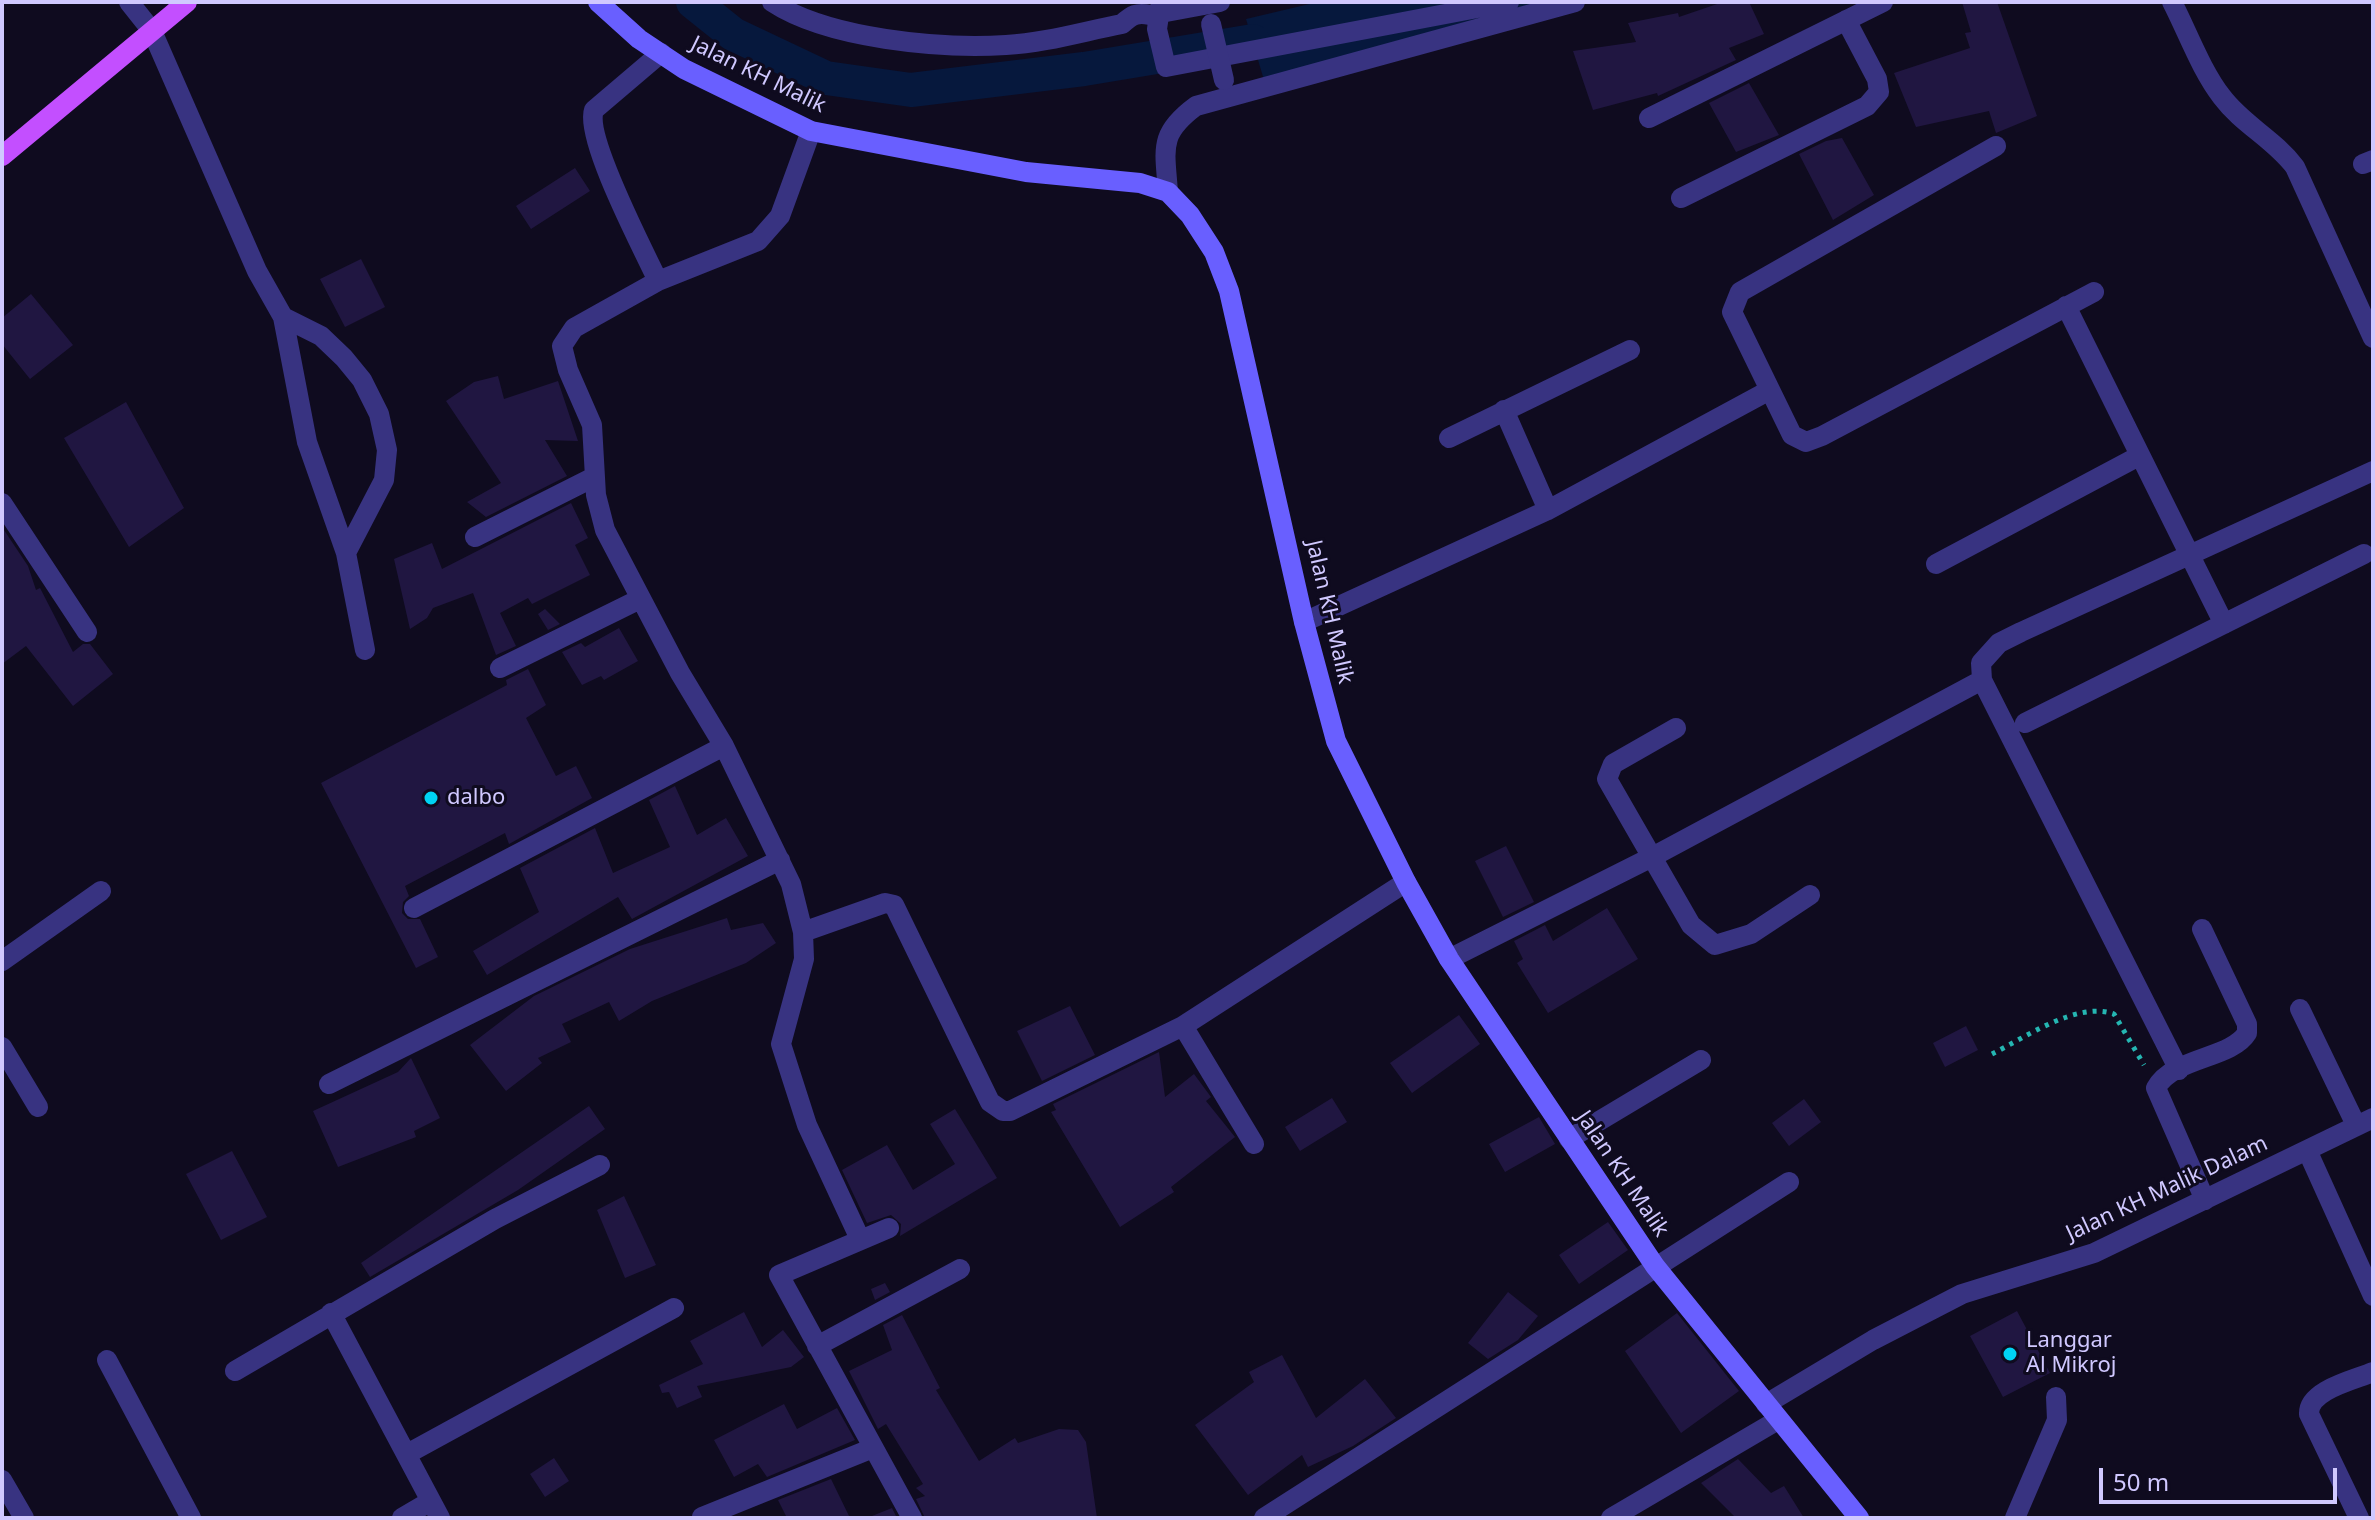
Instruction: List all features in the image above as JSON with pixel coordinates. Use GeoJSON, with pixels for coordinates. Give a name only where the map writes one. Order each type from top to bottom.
{"type":"FeatureCollection","features":[{"type":"Feature","properties":{"kind":"main road"},"geometry":{"type":"LineString","coordinates":[[2,156],[185,3]]}},
{"type":"Feature","properties":{"kind":"street"},"geometry":{"type":"LineString","coordinates":[[129,2],[152,31],[257,271],[283,317],[307,442],[346,553],[365,650]]}},
{"type":"Feature","properties":{"kind":"street","name":"Jalan KH Malik"},"geometry":{"type":"LineString","coordinates":[[598,2],[684,69],[811,131],[1026,172],[1140,183],[1168,192],[1190,215],[1214,252],[1229,291],[1304,622],[1336,741],[1406,882],[1449,959],[1655,1266],[1859,1518]]}},
{"type":"Feature","properties":{"kind":"street"},"geometry":{"type":"LineString","coordinates":[[772,2],[848,32],[937,45],[1009,45],[1122,24],[1131,15],[1141,13],[1212,11],[1226,89]]}},
{"type":"Feature","properties":{"kind":"street"},"geometry":{"type":"LineString","coordinates":[[1161,2],[1157,29],[1166,67],[1509,2]]}},
{"type":"Feature","properties":{"kind":"street"},"geometry":{"type":"LineString","coordinates":[[1168,192],[1164,142],[1173,124],[1226,89],[1575,2]]}},
{"type":"Feature","properties":{"kind":"street"},"geometry":{"type":"LineString","coordinates":[[1649,118],[1883,2]]}},
{"type":"Feature","properties":{"kind":"street"},"geometry":{"type":"LineString","coordinates":[[2172,2],[2220,95],[2241,119],[2279,146],[2295,167],[2373,338]]}},
{"type":"Feature","properties":{"kind":"street"},"geometry":{"type":"LineString","coordinates":[[1681,198],[1867,106],[1879,92],[1877,79],[1846,20]]}},
{"type":"Feature","properties":{"kind":"street"},"geometry":{"type":"LineString","coordinates":[[658,281],[603,161],[591,124],[594,110],[661,53]]}},
{"type":"Feature","properties":{"kind":"street"},"geometry":{"type":"LineString","coordinates":[[811,131],[780,216],[771,230],[741,251],[658,281],[574,328],[562,346],[568,370],[592,425],[594,477],[605,530],[640,599],[724,746],[791,884],[803,932],[804,959],[781,1044],[807,1125],[860,1239]]}},
{"type":"Feature","properties":{"kind":"street"},"geometry":{"type":"LineString","coordinates":[[1996,146],[1740,292],[1732,312],[1792,435],[1806,442],[1822,436],[2094,292]]}},
{"type":"Feature","properties":{"kind":"street"},"geometry":{"type":"LineString","coordinates":[[2066,306],[2224,624]]}},
{"type":"Feature","properties":{"kind":"street"},"geometry":{"type":"LineString","coordinates":[[283,317],[321,336],[344,358],[362,380],[379,414],[387,450],[384,480],[346,553]]}},
{"type":"Feature","properties":{"kind":"street"},"geometry":{"type":"LineString","coordinates":[[1449,438],[1630,350]]}},
{"type":"Feature","properties":{"kind":"street"},"geometry":{"type":"LineString","coordinates":[[1304,622],[1548,510],[1768,391]]}},
{"type":"Feature","properties":{"kind":"street"},"geometry":{"type":"LineString","coordinates":[[1504,410],[1548,510]]}},
{"type":"Feature","properties":{"kind":"street"},"geometry":{"type":"LineString","coordinates":[[1936,564],[2139,456]]}},
{"type":"Feature","properties":{"kind":"street"},"geometry":{"type":"LineString","coordinates":[[2179,1070],[1982,680],[1981,663],[1999,643],[2373,471]]}},
{"type":"Feature","properties":{"kind":"street"},"geometry":{"type":"LineString","coordinates":[[475,537],[594,477]]}},
{"type":"Feature","properties":{"kind":"street"},"geometry":{"type":"LineString","coordinates":[[2,503],[87,632]]}},
{"type":"Feature","properties":{"kind":"street"},"geometry":{"type":"LineString","coordinates":[[2025,723],[2364,554]]}},
{"type":"Feature","properties":{"kind":"street"},"geometry":{"type":"LineString","coordinates":[[500,668],[640,599]]}},
{"type":"Feature","properties":{"kind":"street"},"geometry":{"type":"LineString","coordinates":[[1449,959],[1654,856],[1982,680]]}},
{"type":"Feature","properties":{"kind":"street"},"geometry":{"type":"LineString","coordinates":[[1676,728],[1613,764],[1607,772],[1611,788],[1654,856],[1691,925],[1715,945],[1751,934],[1810,895]]}},
{"type":"Feature","properties":{"kind":"street"},"geometry":{"type":"LineString","coordinates":[[414,908],[724,746]]}},
{"type":"Feature","properties":{"kind":"street"},"geometry":{"type":"LineString","coordinates":[[329,1084],[780,860]]}},
{"type":"Feature","properties":{"kind":"street"},"geometry":{"type":"LineString","coordinates":[[803,932],[885,903],[894,905],[990,1102],[1003,1111],[1019,1109],[1183,1026],[1406,882]]}},
{"type":"Feature","properties":{"kind":"street"},"geometry":{"type":"LineString","coordinates":[[2,961],[101,891]]}},
{"type":"Feature","properties":{"kind":"street"},"geometry":{"type":"LineString","coordinates":[[2202,929],[2247,1024],[2247,1033],[2234,1044],[2161,1079],[2156,1088],[2205,1200]]}},
{"type":"Feature","properties":{"kind":"street"},"geometry":{"type":"LineString","coordinates":[[2300,1009],[2364,1121]]}},
{"type":"Feature","properties":{"kind":"street"},"geometry":{"type":"LineString","coordinates":[[1183,1026],[1254,1144]]}},
{"type":"Feature","properties":{"kind":"street"},"geometry":{"type":"LineString","coordinates":[[2,1047],[38,1107]]}},
{"type":"Feature","properties":{"kind":"street"},"geometry":{"type":"LineString","coordinates":[[1569,1139],[1701,1060]]}},
{"type":"Feature","properties":{"kind":"street","name":"Jalan KH Malik Dalam"},"geometry":{"type":"LineString","coordinates":[[1611,1518],[1772,1412],[1873,1340],[1962,1294],[2094,1253],[2364,1121]]}},
{"type":"Feature","properties":{"kind":"street"},"geometry":{"type":"LineString","coordinates":[[2307,1150],[2373,1296]]}},
{"type":"Feature","properties":{"kind":"street"},"geometry":{"type":"LineString","coordinates":[[235,1371],[495,1219],[600,1165]]}},
{"type":"Feature","properties":{"kind":"street"},"geometry":{"type":"LineString","coordinates":[[1264,1518],[1366,1456],[1789,1182]]}},
{"type":"Feature","properties":{"kind":"street"},"geometry":{"type":"LineString","coordinates":[[889,1228],[779,1275],[912,1518]]}},
{"type":"Feature","properties":{"kind":"street"},"geometry":{"type":"LineString","coordinates":[[817,1346],[960,1269]]}},
{"type":"Feature","properties":{"kind":"street"},"geometry":{"type":"LineString","coordinates":[[407,1454],[674,1308]]}},
{"type":"Feature","properties":{"kind":"street"},"geometry":{"type":"LineString","coordinates":[[331,1313],[436,1510],[402,1518]]}},
{"type":"Feature","properties":{"kind":"street"},"geometry":{"type":"LineString","coordinates":[[107,1360],[191,1518]]}},
{"type":"Feature","properties":{"kind":"street"},"geometry":{"type":"LineString","coordinates":[[2359,1518],[2309,1414],[2309,1406],[2315,1397],[2373,1372]]}},
{"type":"Feature","properties":{"kind":"street"},"geometry":{"type":"LineString","coordinates":[[2015,1518],[2057,1420],[2056,1397]]}},
{"type":"Feature","properties":{"kind":"street"},"geometry":{"type":"LineString","coordinates":[[702,1517],[873,1448]]}},
{"type":"Feature","properties":{"kind":"street"},"geometry":{"type":"LineString","coordinates":[[2,1480],[15,1515]]}},
{"type":"Feature","properties":{"kind":"path"},"geometry":{"type":"LineString","coordinates":[[1992,1054],[2048,1027],[2095,1010],[2105,1011],[2114,1014],[2122,1023],[2156,1088]]}},
{"type":"Feature","properties":{"kind":"water"},"geometry":{"type":"Polygon","coordinates":[[[1318,2],[1580,2],[1266,87],[1246,19],[1318,2]]]}},
{"type":"Feature","properties":{"kind":"building"},"geometry":{"type":"Polygon","coordinates":[[[1723,2],[1749,2],[1764,34],[1729,48],[1736,60],[1658,96],[1657,93],[1593,110],[1573,51],[1636,42],[1628,23],[1678,13],[1679,17],[1723,2]]]}},
{"type":"Feature","properties":{"kind":"building"},"geometry":{"type":"Polygon","coordinates":[[[1962,2],[1997,2],[2037,116],[1996,133],[1989,111],[1916,127],[1894,73],[1970,48],[1965,33],[1971,32],[1962,2]]]}},
{"type":"Feature","properties":{"kind":"building"},"geometry":{"type":"Polygon","coordinates":[[[1749,83],[1779,135],[1736,152],[1709,103],[1749,83]]]}},
{"type":"Feature","properties":{"kind":"building"},"geometry":{"type":"Polygon","coordinates":[[[1842,138],[1874,195],[1833,220],[1799,154],[1826,141],[1842,138]]]}},
{"type":"Feature","properties":{"kind":"building"},"geometry":{"type":"Polygon","coordinates":[[[575,168],[590,191],[531,229],[516,206],[575,168]]]}},
{"type":"Feature","properties":{"kind":"building"},"geometry":{"type":"Polygon","coordinates":[[[361,259],[385,307],[345,327],[320,279],[361,259]]]}},
{"type":"Feature","properties":{"kind":"building"},"geometry":{"type":"Polygon","coordinates":[[[31,294],[73,345],[30,379],[2,344],[2,318],[31,294]]]}},
{"type":"Feature","properties":{"kind":"building"},"geometry":{"type":"Polygon","coordinates":[[[498,376],[504,399],[558,381],[578,441],[545,440],[567,476],[486,517],[467,502],[501,483],[446,401],[474,382],[498,376]]]}},
{"type":"Feature","properties":{"kind":"building"},"geometry":{"type":"Polygon","coordinates":[[[126,402],[184,508],[129,547],[64,438],[126,402]]]}},
{"type":"Feature","properties":{"kind":"building"},"geometry":{"type":"Polygon","coordinates":[[[571,503],[588,538],[575,545],[590,575],[532,604],[528,598],[500,613],[516,646],[496,655],[473,593],[433,608],[427,618],[410,629],[394,559],[432,543],[442,569],[571,503]]]}},
{"type":"Feature","properties":{"kind":"building"},"geometry":{"type":"Polygon","coordinates":[[[2,527],[28,566],[36,590],[40,588],[73,652],[83,644],[90,644],[113,674],[73,706],[26,646],[2,664],[2,527]]]}},
{"type":"Feature","properties":{"kind":"building"},"geometry":{"type":"Polygon","coordinates":[[[545,609],[560,624],[548,630],[538,614],[545,609]]]}},
{"type":"Feature","properties":{"kind":"building"},"geometry":{"type":"Polygon","coordinates":[[[619,628],[638,661],[604,680],[601,676],[582,685],[562,652],[581,643],[585,647],[619,628]]]}},
{"type":"Feature","properties":{"kind":"building","name":"dalbo"},"geometry":{"type":"Polygon","coordinates":[[[528,669],[546,705],[526,718],[556,776],[576,766],[592,798],[509,844],[505,833],[405,886],[409,896],[403,902],[402,913],[408,919],[420,919],[438,957],[416,968],[321,783],[507,685],[506,680],[528,669]]]}},
{"type":"Feature","properties":{"kind":"building"},"geometry":{"type":"Polygon","coordinates":[[[675,786],[697,835],[726,818],[748,856],[632,919],[618,897],[487,975],[473,951],[539,912],[520,868],[595,828],[613,873],[670,847],[649,800],[675,786]]]}},
{"type":"Feature","properties":{"kind":"building"},"geometry":{"type":"Polygon","coordinates":[[[1506,846],[1534,902],[1503,917],[1475,861],[1506,846]]]}},
{"type":"Feature","properties":{"kind":"building"},"geometry":{"type":"Polygon","coordinates":[[[1607,908],[1638,959],[1548,1013],[1517,963],[1523,959],[1514,941],[1545,925],[1553,941],[1607,908]]]}},
{"type":"Feature","properties":{"kind":"building"},"geometry":{"type":"Polygon","coordinates":[[[727,918],[731,930],[763,923],[776,943],[746,963],[652,1001],[619,1021],[609,1002],[562,1024],[571,1042],[538,1058],[542,1063],[506,1091],[470,1045],[534,996],[630,949],[727,918]]]}},
{"type":"Feature","properties":{"kind":"building"},"geometry":{"type":"Polygon","coordinates":[[[1070,1006],[1095,1055],[1042,1081],[1017,1031],[1070,1006]]]}},
{"type":"Feature","properties":{"kind":"building"},"geometry":{"type":"Polygon","coordinates":[[[1459,1015],[1480,1044],[1412,1093],[1390,1063],[1459,1015]]]}},
{"type":"Feature","properties":{"kind":"building"},"geometry":{"type":"Polygon","coordinates":[[[1966,1026],[1978,1050],[1945,1067],[1933,1043],[1966,1026]]]}},
{"type":"Feature","properties":{"kind":"building"},"geometry":{"type":"Polygon","coordinates":[[[1159,1052],[1165,1097],[1194,1074],[1211,1097],[1206,1101],[1235,1137],[1171,1187],[1174,1192],[1120,1227],[1051,1112],[1056,1110],[1053,1104],[1159,1052]]]}},
{"type":"Feature","properties":{"kind":"building"},"geometry":{"type":"Polygon","coordinates":[[[411,1058],[440,1118],[414,1131],[416,1137],[338,1167],[313,1111],[398,1072],[411,1058]]]}},
{"type":"Feature","properties":{"kind":"building"},"geometry":{"type":"Polygon","coordinates":[[[1332,1098],[1347,1122],[1300,1151],[1285,1127],[1332,1098]]]}},
{"type":"Feature","properties":{"kind":"building"},"geometry":{"type":"Polygon","coordinates":[[[1804,1099],[1821,1122],[1789,1146],[1772,1123],[1804,1099]]]}},
{"type":"Feature","properties":{"kind":"building"},"geometry":{"type":"Polygon","coordinates":[[[589,1106],[605,1129],[518,1190],[370,1277],[361,1263],[589,1106]]]}},
{"type":"Feature","properties":{"kind":"building"},"geometry":{"type":"Polygon","coordinates":[[[955,1109],[997,1178],[900,1236],[901,1224],[891,1215],[867,1223],[842,1170],[887,1145],[913,1190],[955,1164],[930,1124],[955,1109]]]}},
{"type":"Feature","properties":{"kind":"building"},"geometry":{"type":"Polygon","coordinates":[[[1539,1117],[1555,1144],[1505,1172],[1489,1144],[1539,1117]]]}},
{"type":"Feature","properties":{"kind":"building"},"geometry":{"type":"Polygon","coordinates":[[[232,1151],[267,1217],[221,1240],[186,1174],[232,1151]]]}},
{"type":"Feature","properties":{"kind":"building"},"geometry":{"type":"Polygon","coordinates":[[[624,1196],[656,1265],[625,1278],[597,1210],[624,1196]]]}},
{"type":"Feature","properties":{"kind":"building"},"geometry":{"type":"Polygon","coordinates":[[[1608,1222],[1628,1250],[1579,1284],[1559,1255],[1608,1222]]]}},
{"type":"Feature","properties":{"kind":"building"},"geometry":{"type":"Polygon","coordinates":[[[885,1283],[890,1292],[875,1300],[871,1289],[885,1283]]]}},
{"type":"Feature","properties":{"kind":"building"},"geometry":{"type":"Polygon","coordinates":[[[1508,1292],[1538,1316],[1518,1340],[1488,1359],[1468,1343],[1508,1292]]]}},
{"type":"Feature","properties":{"kind":"building","name":"Langgar Al Mikroj"},"geometry":{"type":"Polygon","coordinates":[[[2017,1311],[2050,1373],[2003,1397],[1970,1336],[2017,1311]]]}},
{"type":"Feature","properties":{"kind":"building"},"geometry":{"type":"Polygon","coordinates":[[[744,1312],[762,1347],[783,1330],[804,1357],[791,1367],[697,1386],[702,1397],[677,1408],[669,1392],[662,1393],[659,1385],[703,1364],[690,1341],[744,1312]]]}},
{"type":"Feature","properties":{"kind":"building"},"geometry":{"type":"Polygon","coordinates":[[[1677,1313],[1739,1391],[1681,1433],[1625,1351],[1677,1313]]]}},
{"type":"Feature","properties":{"kind":"building"},"geometry":{"type":"Polygon","coordinates":[[[902,1315],[940,1388],[936,1390],[979,1461],[1015,1438],[1018,1443],[1059,1429],[1078,1430],[1086,1442],[1097,1518],[925,1518],[916,1499],[925,1496],[916,1488],[923,1484],[886,1424],[878,1429],[849,1371],[892,1350],[883,1325],[902,1315]]]}},
{"type":"Feature","properties":{"kind":"building"},"geometry":{"type":"Polygon","coordinates":[[[1282,1355],[1316,1418],[1365,1379],[1396,1418],[1353,1446],[1308,1467],[1302,1455],[1248,1495],[1195,1425],[1254,1382],[1249,1372],[1282,1355]]]}},
{"type":"Feature","properties":{"kind":"building"},"geometry":{"type":"Polygon","coordinates":[[[784,1404],[797,1429],[837,1408],[855,1440],[767,1477],[758,1464],[734,1477],[714,1440],[784,1404]]]}},
{"type":"Feature","properties":{"kind":"building"},"geometry":{"type":"Polygon","coordinates":[[[554,1458],[569,1481],[545,1497],[530,1474],[554,1458]]]}},
{"type":"Feature","properties":{"kind":"building"},"geometry":{"type":"Polygon","coordinates":[[[1738,1459],[1771,1493],[1784,1486],[1804,1518],[1731,1518],[1734,1516],[1701,1483],[1738,1459]]]}},
{"type":"Feature","properties":{"kind":"building"},"geometry":{"type":"Polygon","coordinates":[[[831,1479],[850,1518],[787,1518],[778,1500],[831,1479]]]}},
{"type":"Feature","properties":{"kind":"building"},"geometry":{"type":"Polygon","coordinates":[[[892,1508],[897,1518],[872,1516],[892,1508]]]}},
{"type":"Feature","properties":{"kind":"waterway"},"geometry":{"type":"LineString","coordinates":[[693,2],[733,34],[826,78],[911,90],[1084,69],[1253,41]]}},
{"type":"Feature","properties":{"kind":"place","name":"dalbo"},"geometry":{"type":"Point","coordinates":[431,798]}},
{"type":"Feature","properties":{"kind":"place","name":"Langgar Al Mikroj"},"geometry":{"type":"Point","coordinates":[2010,1354]}}]}
